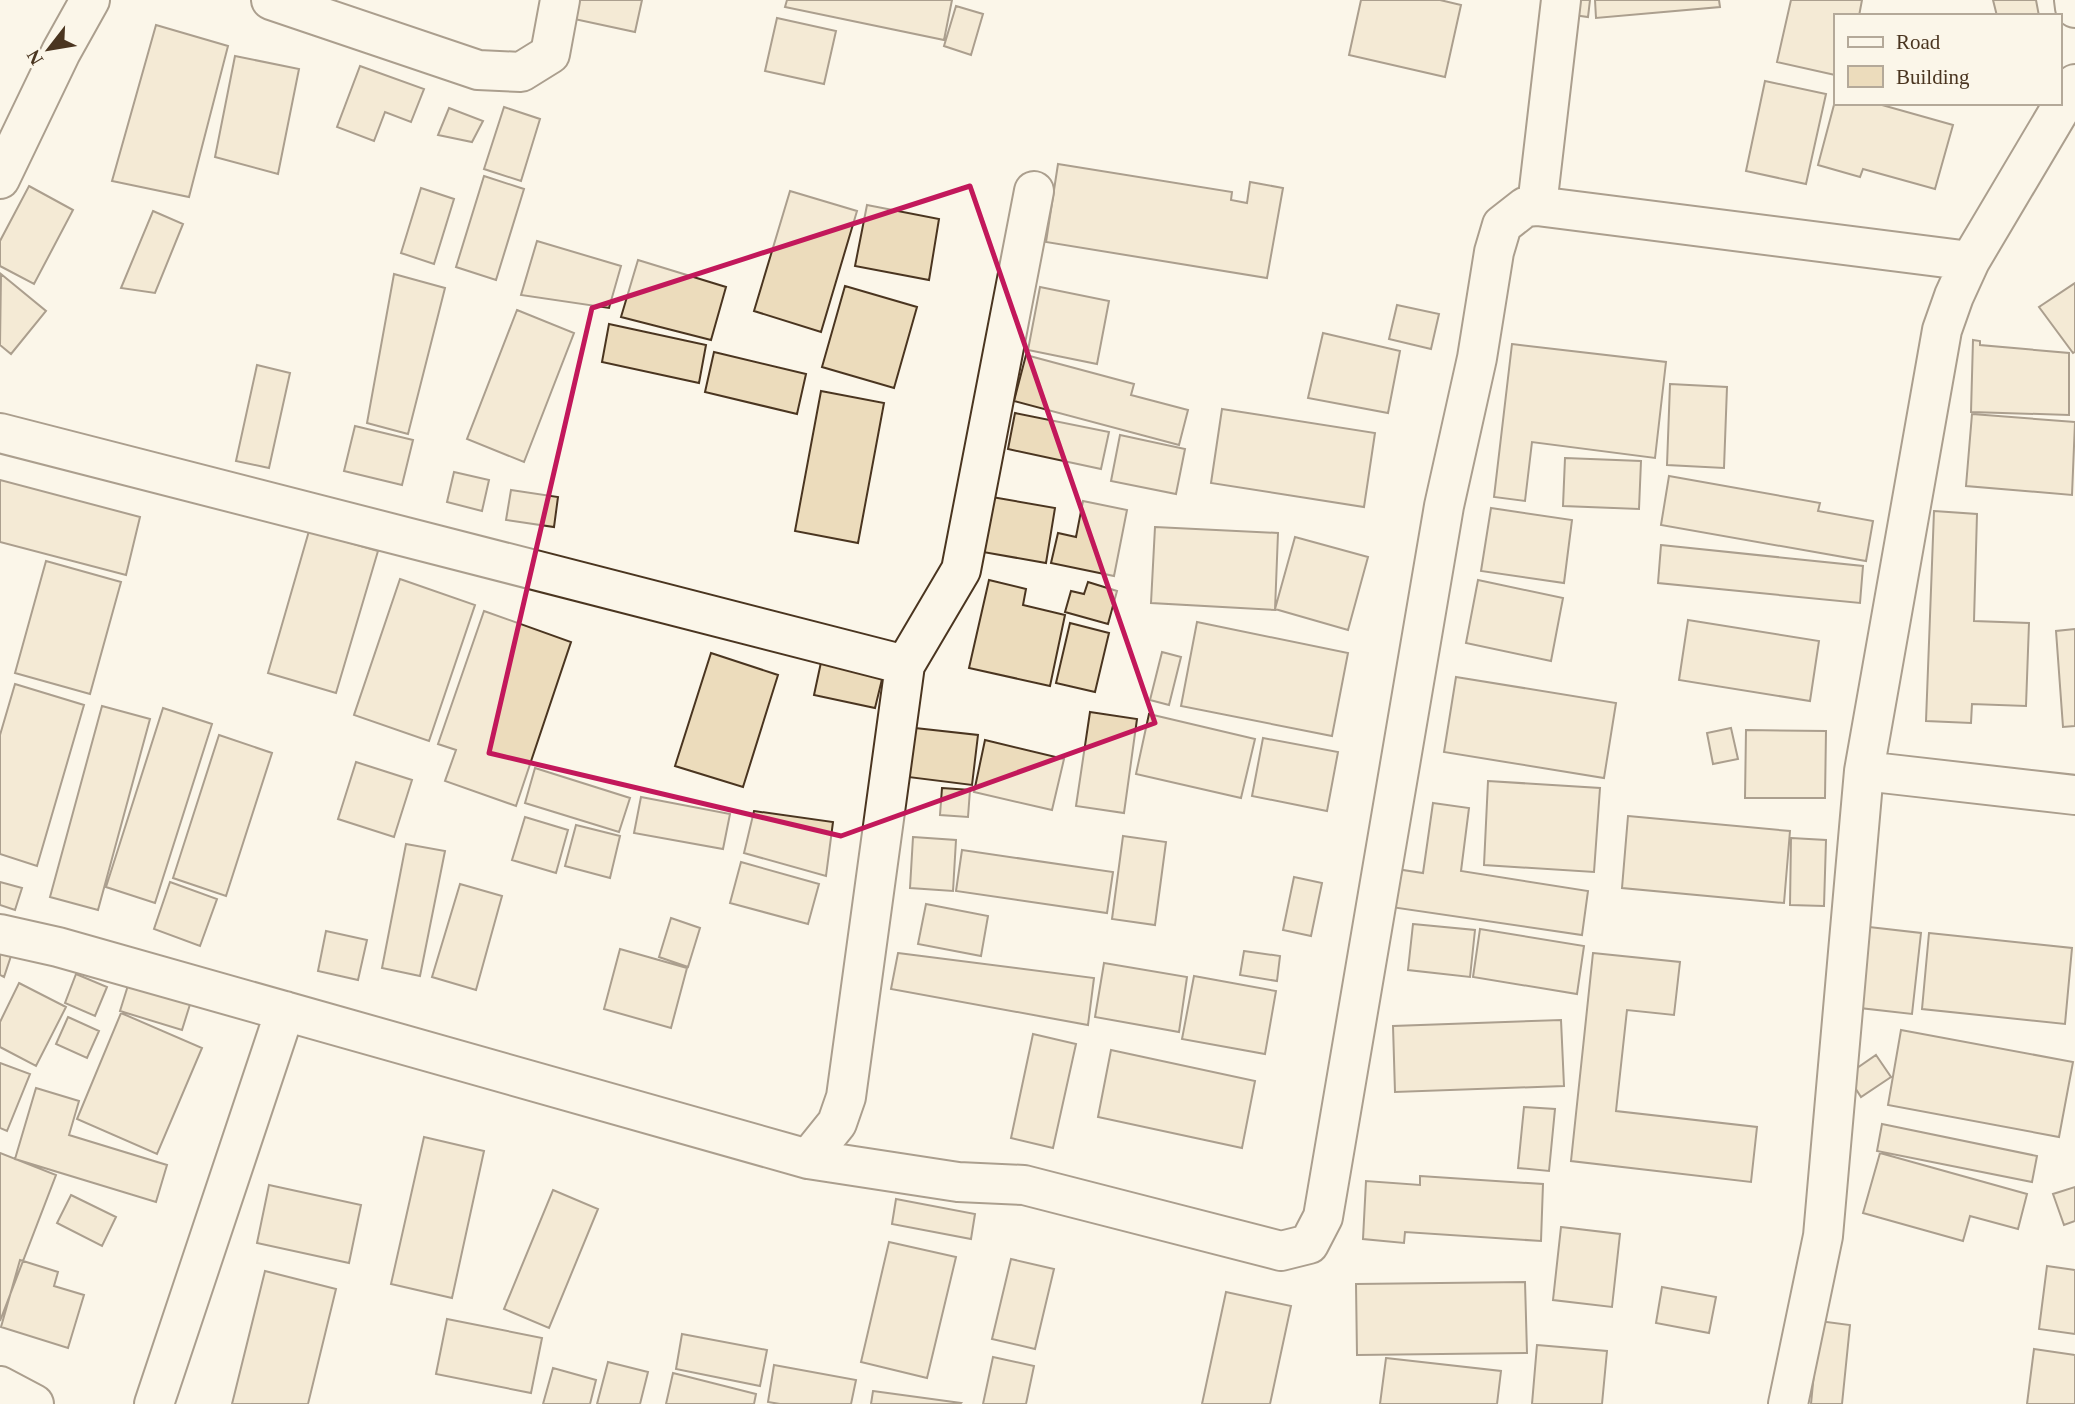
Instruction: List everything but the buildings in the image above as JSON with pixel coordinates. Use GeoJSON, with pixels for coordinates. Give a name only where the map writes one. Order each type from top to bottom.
{"type":"FeatureCollection","features":[{"type":"Feature","properties":{"kind":"street"},"geometry":{"type":"LineString","coordinates":[[0,179],[61,52],[90,0]]}},
{"type":"Feature","properties":{"kind":"street"},"geometry":{"type":"LineString","coordinates":[[271,0],[478,70],[521,72],[550,54],[560,0]]}},
{"type":"Feature","properties":{"kind":"street"},"geometry":{"type":"LineString","coordinates":[[1537,206],[1561,0]]}},
{"type":"Feature","properties":{"kind":"street"},"geometry":{"type":"LineString","coordinates":[[2074,0],[2075,8]]}},
{"type":"Feature","properties":{"kind":"street"},"geometry":{"type":"LineString","coordinates":[[1788,1404],[1824,1236],[1864,771],[1942,330],[1970,261],[2075,84]]}},
{"type":"Feature","properties":{"kind":"street"},"geometry":{"type":"LineString","coordinates":[[808,1159],[837,1123],[846,1097],[905,665],[961,570],[1034,191]]}},
{"type":"Feature","properties":{"kind":"street"},"geometry":{"type":"LineString","coordinates":[[0,934],[58,947],[808,1159],[958,1182],[1024,1185],[1282,1251],[1309,1244],[1323,1217],[1444,506],[1476,358],[1494,252],[1502,225],[1525,207],[1537,206],[1970,261]]}},
{"type":"Feature","properties":{"kind":"street"},"geometry":{"type":"LineString","coordinates":[[0,433],[905,665]]}},
{"type":"Feature","properties":{"kind":"street"},"geometry":{"type":"LineString","coordinates":[[1864,771],[2075,795]]}},
{"type":"Feature","properties":{"kind":"street"},"geometry":{"type":"LineString","coordinates":[[154,1404],[285,1011]]}},
{"type":"Feature","properties":{"kind":"street"},"geometry":{"type":"LineString","coordinates":[[0,1386],[34,1404]]}},
{"type":"Feature","properties":{"kind":"highlighted area"},"geometry":{"type":"Polygon","coordinates":[[[970,186],[1155,723],[841,836],[489,753],[592,308],[970,186]]]}}]}
